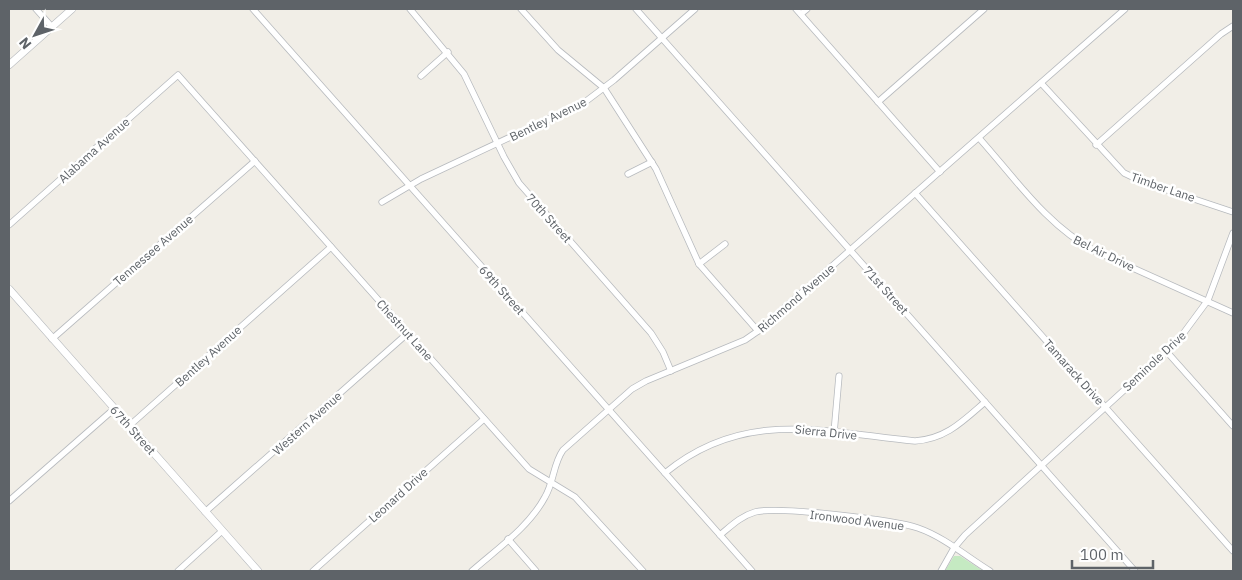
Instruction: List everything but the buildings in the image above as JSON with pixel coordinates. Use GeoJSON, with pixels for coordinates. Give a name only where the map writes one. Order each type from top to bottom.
{"type":"FeatureCollection","features":[{"type":"Feature","properties":{"kind":"street"},"geometry":{"type":"LineString","coordinates":[[36,9],[52,27]]}},
{"type":"Feature","properties":{"kind":"street"},"geometry":{"type":"LineString","coordinates":[[9,65],[72,9]]}},
{"type":"Feature","properties":{"kind":"street","name":"69th Street"},"geometry":{"type":"LineString","coordinates":[[253,9],[752,571]]}},
{"type":"Feature","properties":{"kind":"street","name":"70th Street"},"geometry":{"type":"LineString","coordinates":[[410,9],[448,52],[464,74],[507,164],[525,191],[655,339],[671,371]]}},
{"type":"Feature","properties":{"kind":"street"},"geometry":{"type":"LineString","coordinates":[[521,9],[558,50],[604,88],[652,162],[699,264],[758,331]]}},
{"type":"Feature","properties":{"kind":"street","name":"71st Street"},"geometry":{"type":"LineString","coordinates":[[636,9],[1135,571]]}},
{"type":"Feature","properties":{"kind":"street","name":"Bentley Avenue"},"geometry":{"type":"LineString","coordinates":[[382,202],[409,185],[572,109],[604,88],[695,9]]}},
{"type":"Feature","properties":{"kind":"street"},"geometry":{"type":"LineString","coordinates":[[796,9],[940,172]]}},
{"type":"Feature","properties":{"kind":"street"},"geometry":{"type":"LineString","coordinates":[[801,14],[807,9]]}},
{"type":"Feature","properties":{"kind":"street"},"geometry":{"type":"LineString","coordinates":[[878,102],[984,9]]}},
{"type":"Feature","properties":{"kind":"street","name":"Richmond Avenue"},"geometry":{"type":"LineString","coordinates":[[472,571],[508,539],[538,508],[552,481],[556,462],[563,450],[608,410],[642,383],[746,340],[758,331],[1125,9]]}},
{"type":"Feature","properties":{"kind":"street"},"geometry":{"type":"LineString","coordinates":[[1096,145],[1221,34],[1233,26]]}},
{"type":"Feature","properties":{"kind":"street"},"geometry":{"type":"LineString","coordinates":[[421,76],[448,52]]}},
{"type":"Feature","properties":{"kind":"street","name":"Chestnut Lane"},"geometry":{"type":"LineString","coordinates":[[178,74],[528,469],[552,481],[580,502],[643,571]]}},
{"type":"Feature","properties":{"kind":"street","name":"Alabama Avenue"},"geometry":{"type":"LineString","coordinates":[[9,225],[178,74]]}},
{"type":"Feature","properties":{"kind":"street","name":"Timber Lane"},"geometry":{"type":"LineString","coordinates":[[1041,83],[1117,168],[1131,177],[1233,212]]}},
{"type":"Feature","properties":{"kind":"street","name":"Bel Air Drive"},"geometry":{"type":"LineString","coordinates":[[979,138],[1053,221],[1073,238],[1095,251],[1208,300],[1233,313]]}},
{"type":"Feature","properties":{"kind":"street","name":"Tennessee Avenue"},"geometry":{"type":"LineString","coordinates":[[52,339],[255,160]]}},
{"type":"Feature","properties":{"kind":"street"},"geometry":{"type":"LineString","coordinates":[[628,174],[652,162]]}},
{"type":"Feature","properties":{"kind":"street","name":"Tamarack Drive"},"geometry":{"type":"LineString","coordinates":[[915,193],[1233,551]]}},
{"type":"Feature","properties":{"kind":"street","name":"Seminole Drive"},"geometry":{"type":"LineString","coordinates":[[941,571],[954,548],[1041,465],[1167,352],[1189,329],[1208,300],[1233,233]]}},
{"type":"Feature","properties":{"kind":"street"},"geometry":{"type":"LineString","coordinates":[[699,264],[724,244]]}},
{"type":"Feature","properties":{"kind":"street","name":"Bentley Avenue"},"geometry":{"type":"LineString","coordinates":[[129,426],[331,247]]}},
{"type":"Feature","properties":{"kind":"street","name":"67th Street"},"geometry":{"type":"LineString","coordinates":[[9,289],[258,571]]}},
{"type":"Feature","properties":{"kind":"street","name":"Western Avenue"},"geometry":{"type":"LineString","coordinates":[[206,512],[408,333]]}},
{"type":"Feature","properties":{"kind":"street"},"geometry":{"type":"LineString","coordinates":[[1167,352],[1233,426]]}},
{"type":"Feature","properties":{"kind":"street"},"geometry":{"type":"LineString","coordinates":[[834,433],[839,376]]}},
{"type":"Feature","properties":{"kind":"street","name":"Sierra Drive"},"geometry":{"type":"LineString","coordinates":[[665,473],[694,452],[745,432],[777,428],[915,441],[934,439],[955,428],[985,402]]}},
{"type":"Feature","properties":{"kind":"street"},"geometry":{"type":"LineString","coordinates":[[9,501],[114,409]]}},
{"type":"Feature","properties":{"kind":"street","name":"Leonard Drive"},"geometry":{"type":"LineString","coordinates":[[313,571],[484,419]]}},
{"type":"Feature","properties":{"kind":"street","name":"Ironwood Avenue"},"geometry":{"type":"LineString","coordinates":[[720,535],[746,515],[774,510],[902,524],[928,532],[990,571]]}},
{"type":"Feature","properties":{"kind":"street"},"geometry":{"type":"LineString","coordinates":[[178,571],[222,531]]}},
{"type":"Feature","properties":{"kind":"street"},"geometry":{"type":"LineString","coordinates":[[508,539],[536,571]]}},
{"type":"Feature","properties":{"kind":"green space"},"geometry":{"type":"Polygon","coordinates":[[[954,556],[960,556],[983,571],[945,571],[954,556]]]}}]}
